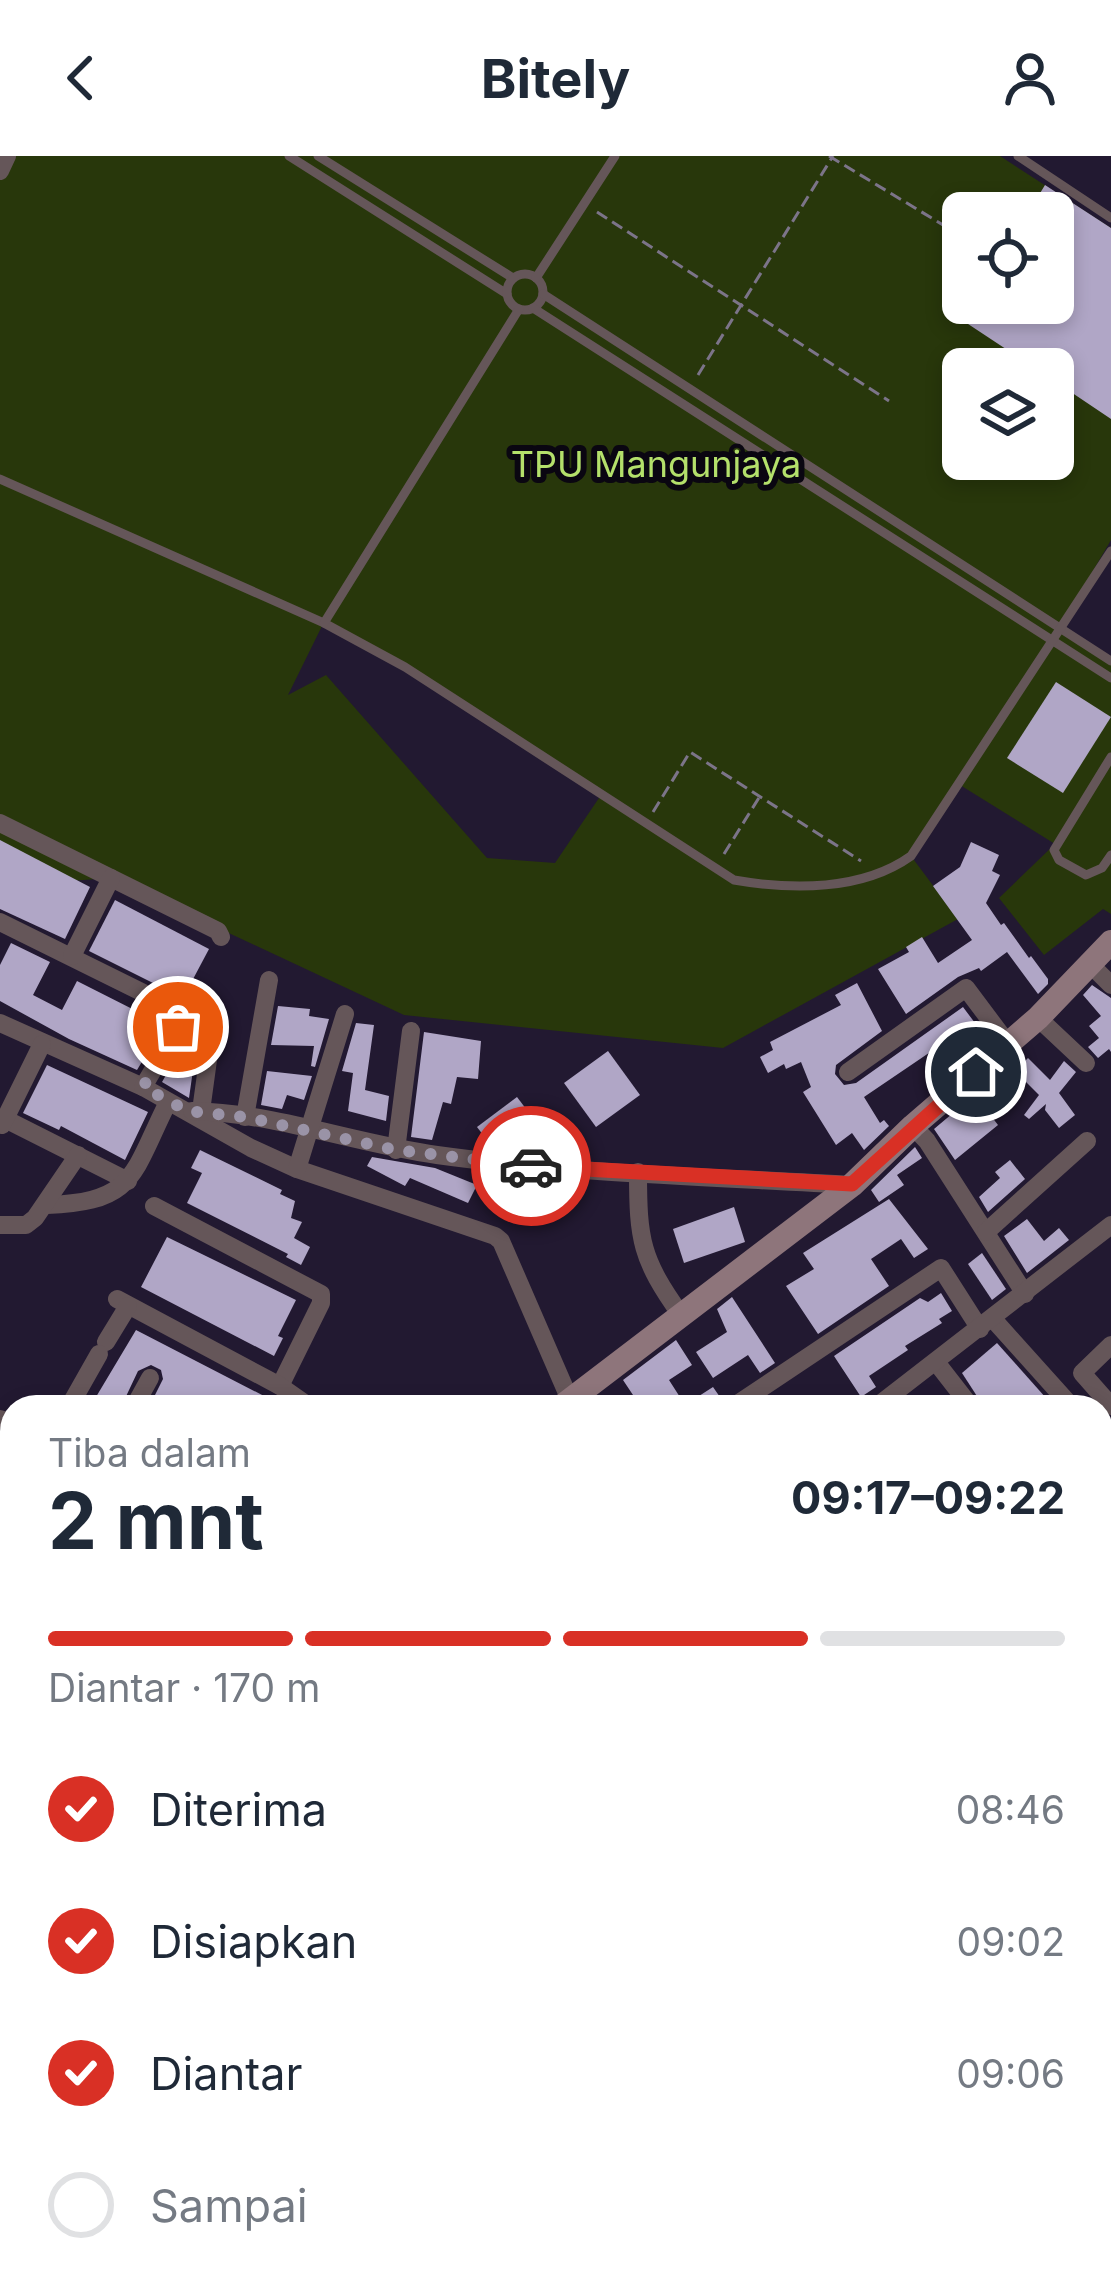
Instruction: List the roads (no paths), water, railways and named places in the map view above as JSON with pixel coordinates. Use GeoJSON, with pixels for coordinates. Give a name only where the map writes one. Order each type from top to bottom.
{"type":"FeatureCollection","features":[{"type":"Feature","properties":{"kind":"street"},"geometry":{"type":"LineString","coordinates":[[0,171],[7,156]]}},
{"type":"Feature","properties":{"kind":"street"},"geometry":{"type":"LineString","coordinates":[[0,823],[218,931],[221,937]]}},
{"type":"Feature","properties":{"kind":"street"},"geometry":{"type":"LineString","coordinates":[[72,956],[111,878]]}},
{"type":"Feature","properties":{"kind":"street"},"geometry":{"type":"LineString","coordinates":[[2,928],[72,956],[186,1014]]}},
{"type":"Feature","properties":{"kind":"street"},"geometry":{"type":"LineString","coordinates":[[578,1395],[852,1184],[1038,1018],[1111,942]]}},
{"type":"Feature","properties":{"kind":"street"},"geometry":{"type":"LineString","coordinates":[[1090,964],[1111,986]]}},
{"type":"Feature","properties":{"kind":"street"},"geometry":{"type":"LineString","coordinates":[[245,1117],[269,980]]}},
{"type":"Feature","properties":{"kind":"street"},"geometry":{"type":"LineString","coordinates":[[848,1072],[966,988],[1008,1044]]}},
{"type":"Feature","properties":{"kind":"street"},"geometry":{"type":"LineString","coordinates":[[143,1087],[186,1014],[192,1010],[214,1016],[194,1111]]}},
{"type":"Feature","properties":{"kind":"street"},"geometry":{"type":"LineString","coordinates":[[297,1169],[345,1014]]}},
{"type":"Feature","properties":{"kind":"street"},"geometry":{"type":"LineString","coordinates":[[1038,1018],[1086,1063]]}},
{"type":"Feature","properties":{"kind":"street"},"geometry":{"type":"LineString","coordinates":[[0,1023],[194,1111],[245,1117],[396,1150],[502,1164],[852,1184]]}},
{"type":"Feature","properties":{"kind":"street"},"geometry":{"type":"LineString","coordinates":[[396,1150],[412,1031]]}},
{"type":"Feature","properties":{"kind":"street"},"geometry":{"type":"LineString","coordinates":[[42,1044],[2,1124],[128,1181]]}},
{"type":"Feature","properties":{"kind":"street"},"geometry":{"type":"LineString","coordinates":[[46,1205],[102,1199],[128,1181],[168,1102]]}},
{"type":"Feature","properties":{"kind":"street"},"geometry":{"type":"LineString","coordinates":[[194,1111],[251,1148],[297,1169],[485,1231],[501,1241],[562,1395]]}},
{"type":"Feature","properties":{"kind":"street"},"geometry":{"type":"LineString","coordinates":[[913,1126],[1025,1294]]}},
{"type":"Feature","properties":{"kind":"street"},"geometry":{"type":"LineString","coordinates":[[986,1232],[1087,1141]]}},
{"type":"Feature","properties":{"kind":"street"},"geometry":{"type":"LineString","coordinates":[[0,1225],[26,1225],[46,1205],[78,1155]]}},
{"type":"Feature","properties":{"kind":"street"},"geometry":{"type":"LineString","coordinates":[[638,1172],[638,1234],[653,1276],[681,1315]]}},
{"type":"Feature","properties":{"kind":"street"},"geometry":{"type":"LineString","coordinates":[[154,1206],[321,1294],[321,1303],[280,1386]]}},
{"type":"Feature","properties":{"kind":"street"},"geometry":{"type":"LineString","coordinates":[[892,1395],[1111,1225]]}},
{"type":"Feature","properties":{"kind":"street"},"geometry":{"type":"LineString","coordinates":[[751,1395],[941,1268],[987,1324],[1060,1395]]}},
{"type":"Feature","properties":{"kind":"street"},"geometry":{"type":"LineString","coordinates":[[76,1395],[122,1302],[293,1395]]}},
{"type":"Feature","properties":{"kind":"street"},"geometry":{"type":"LineString","coordinates":[[1101,1395],[1082,1373],[1111,1345]]}},
{"type":"Feature","properties":{"kind":"street"},"geometry":{"type":"LineString","coordinates":[[935,1362],[961,1395]]}},
{"type":"Feature","properties":{"kind":"street"},"geometry":{"type":"LineString","coordinates":[[141,1395],[150,1378]]}},
{"type":"Feature","properties":{"kind":"lane"},"geometry":{"type":"LineString","coordinates":[[290,156],[507,294],[518,309]]}},
{"type":"Feature","properties":{"kind":"lane"},"geometry":{"type":"LineString","coordinates":[[317,156],[514,278]]}},
{"type":"Feature","properties":{"kind":"lane"},"geometry":{"type":"LineString","coordinates":[[536,278],[615,156]]}},
{"type":"Feature","properties":{"kind":"lane"},"geometry":{"type":"LineString","coordinates":[[1018,156],[1111,218]]}},
{"type":"Feature","properties":{"kind":"lane"},"geometry":{"type":"LineString","coordinates":[[507,294],[521,274],[536,278]]}},
{"type":"Feature","properties":{"kind":"lane"},"geometry":{"type":"LineString","coordinates":[[536,278],[543,294],[690,386],[1056,633],[1111,678]]}},
{"type":"Feature","properties":{"kind":"lane"},"geometry":{"type":"LineString","coordinates":[[533,308],[543,294]]}},
{"type":"Feature","properties":{"kind":"lane"},"geometry":{"type":"LineString","coordinates":[[518,309],[533,308],[1056,633],[1111,661]]}},
{"type":"Feature","properties":{"kind":"lane"},"geometry":{"type":"LineString","coordinates":[[324,623],[518,309]]}},
{"type":"Feature","properties":{"kind":"lane"},"geometry":{"type":"LineString","coordinates":[[0,479],[324,623],[405,667],[734,880],[775,887],[836,884],[892,869],[924,841],[1111,550]]}},
{"type":"Feature","properties":{"kind":"lane"},"geometry":{"type":"LineString","coordinates":[[1111,757],[1106,776],[1054,850],[1059,860],[1086,875],[1102,868],[1111,855]]}},
{"type":"Feature","properties":{"kind":"park label","name":"TPU Mangunjaya"},"geometry":{"type":"Point","coordinates":[656,464]}}]}
